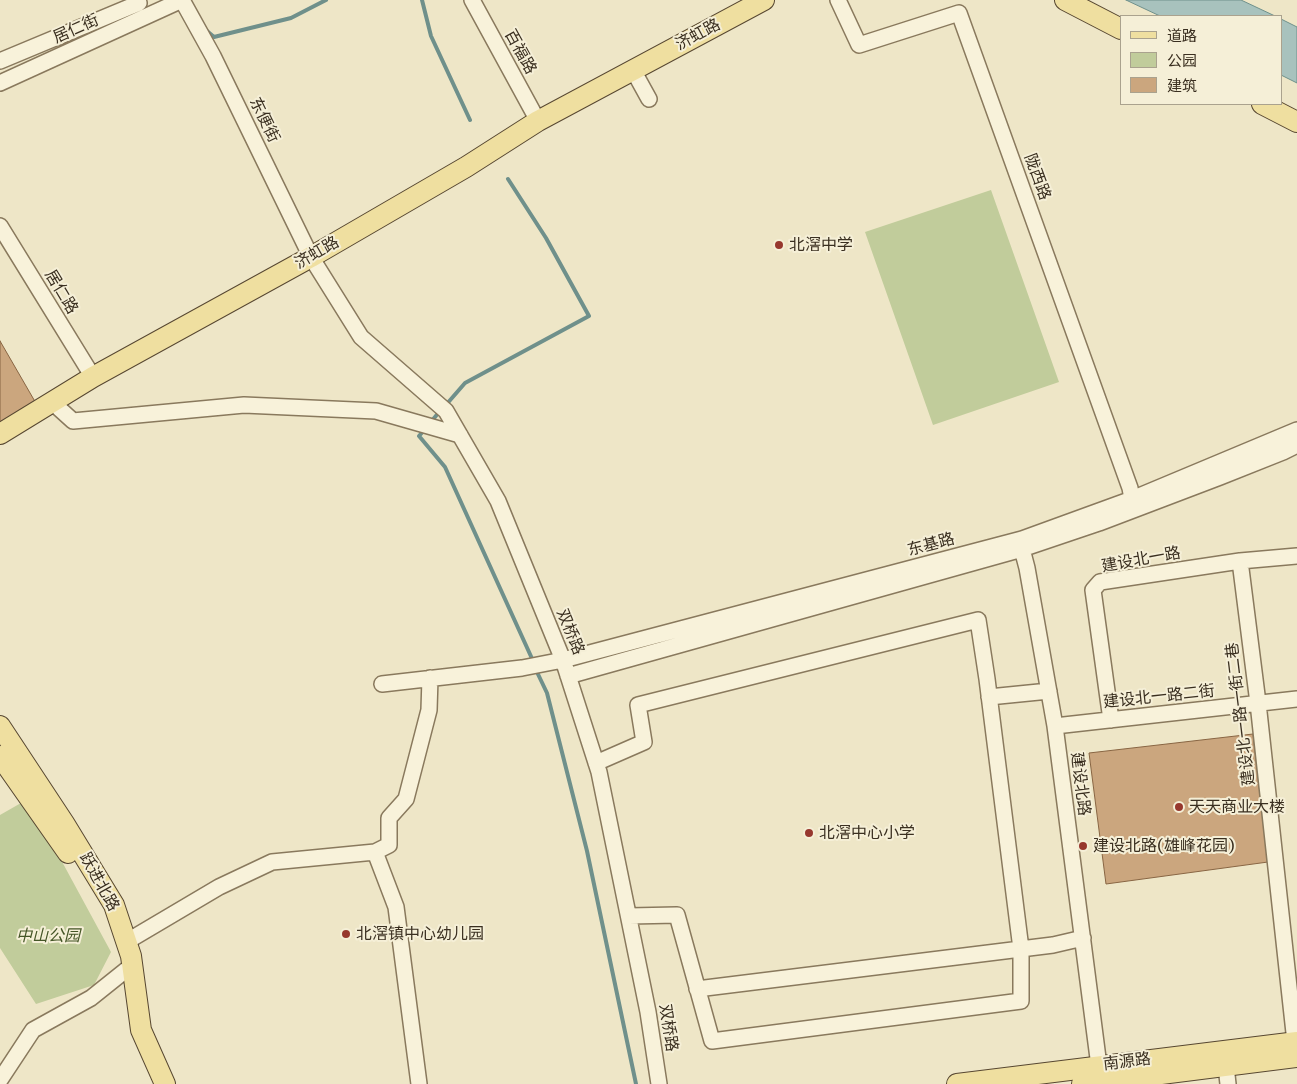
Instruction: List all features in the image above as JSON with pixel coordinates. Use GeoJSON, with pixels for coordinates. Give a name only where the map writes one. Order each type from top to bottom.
{"type":"FeatureCollection","features":[{"type":"Feature","properties":{"kind":"main road","name":"济虹路"},"geometry":{"type":"LineString","coordinates":[[633,70],[636,62],[748,0]]}},
{"type":"Feature","properties":{"kind":"main road","name":"济虹路"},"geometry":{"type":"LineString","coordinates":[[0,434],[93,377],[311,257],[466,167],[538,121],[764,0]]}},
{"type":"Feature","properties":{"kind":"main road"},"geometry":{"type":"LineString","coordinates":[[1065,0],[1120,28]]}},
{"type":"Feature","properties":{"kind":"main road"},"geometry":{"type":"LineString","coordinates":[[1082,0],[1120,19]]}},
{"type":"Feature","properties":{"kind":"main road"},"geometry":{"type":"LineString","coordinates":[[1264,105],[1297,122]]}},
{"type":"Feature","properties":{"kind":"main road"},"geometry":{"type":"LineString","coordinates":[[1281,105],[1297,113]]}},
{"type":"Feature","properties":{"kind":"main road","name":"跃进北路"},"geometry":{"type":"LineString","coordinates":[[0,726],[64,823],[114,905],[131,956],[142,1030],[165,1084]]}},
{"type":"Feature","properties":{"kind":"main road","name":"跃进北路"},"geometry":{"type":"LineString","coordinates":[[0,756],[103,903],[126,970],[131,1031],[155,1084]]}},
{"type":"Feature","properties":{"kind":"main road","name":"南源路"},"geometry":{"type":"LineString","coordinates":[[1094,1078],[1296,1047]]}},
{"type":"Feature","properties":{"kind":"main road","name":"南源路"},"geometry":{"type":"LineString","coordinates":[[957,1084],[1227,1075],[1296,1047]]}},
{"type":"Feature","properties":{"kind":"street"},"geometry":{"type":"LineString","coordinates":[[0,61],[139,3],[137,0]]}},
{"type":"Feature","properties":{"kind":"street","name":"居仁街"},"geometry":{"type":"LineString","coordinates":[[0,83],[182,0]]}},
{"type":"Feature","properties":{"kind":"street","name":"东便街"},"geometry":{"type":"LineString","coordinates":[[182,0],[213,56],[311,257]]}},
{"type":"Feature","properties":{"kind":"street","name":"百福路"},"geometry":{"type":"LineString","coordinates":[[472,0],[538,121]]}},
{"type":"Feature","properties":{"kind":"street","name":"陇西路"},"geometry":{"type":"LineString","coordinates":[[838,0],[859,45],[959,12],[1130,488],[1132,499]]}},
{"type":"Feature","properties":{"kind":"street"},"geometry":{"type":"LineString","coordinates":[[633,70],[649,99]]}},
{"type":"Feature","properties":{"kind":"street","name":"居仁路"},"geometry":{"type":"LineString","coordinates":[[0,226],[93,377]]}},
{"type":"Feature","properties":{"kind":"street","name":"双桥路"},"geometry":{"type":"LineString","coordinates":[[311,257],[360,337],[446,411],[498,501],[563,660],[596,763],[648,1012],[659,1084]]}},
{"type":"Feature","properties":{"kind":"street"},"geometry":{"type":"LineString","coordinates":[[52,402],[73,421],[244,405],[376,411],[460,435]]}},
{"type":"Feature","properties":{"kind":"street","name":"东基路"},"geometry":{"type":"LineString","coordinates":[[568,676],[1018,545],[1297,430]]}},
{"type":"Feature","properties":{"kind":"street","name":"东基路"},"geometry":{"type":"LineString","coordinates":[[382,684],[522,668],[563,660],[1018,545],[1099,523],[1284,452],[1297,445]]}},
{"type":"Feature","properties":{"kind":"street","name":"建设北路"},"geometry":{"type":"LineString","coordinates":[[1018,545],[1027,568],[1078,939]]}},
{"type":"Feature","properties":{"kind":"street","name":"建设北一路"},"geometry":{"type":"LineString","coordinates":[[1110,720],[1093,590],[1100,582],[1240,561],[1297,556]]}},
{"type":"Feature","properties":{"kind":"street","name":"建设北一路一街二巷"},"geometry":{"type":"LineString","coordinates":[[1240,561],[1292,971],[1296,1047]]}},
{"type":"Feature","properties":{"kind":"street"},"geometry":{"type":"LineString","coordinates":[[596,763],[644,742],[638,705],[978,620],[1021,949],[1021,1001],[712,1041],[677,915],[628,916]]}},
{"type":"Feature","properties":{"kind":"street"},"geometry":{"type":"LineString","coordinates":[[126,942],[219,887],[272,862],[375,852],[388,845],[389,818],[406,799],[429,710],[430,678]]}},
{"type":"Feature","properties":{"kind":"street"},"geometry":{"type":"LineString","coordinates":[[989,697],[1045,691]]}},
{"type":"Feature","properties":{"kind":"street","name":"建设北路"},"geometry":{"type":"LineString","coordinates":[[1045,691],[1055,726],[1094,1078]]}},
{"type":"Feature","properties":{"kind":"street","name":"建设北一路二街"},"geometry":{"type":"LineString","coordinates":[[1055,726],[1297,699]]}},
{"type":"Feature","properties":{"kind":"street"},"geometry":{"type":"LineString","coordinates":[[375,852],[396,907],[419,1084]]}},
{"type":"Feature","properties":{"kind":"street"},"geometry":{"type":"LineString","coordinates":[[697,989],[1053,945],[1078,939]]}},
{"type":"Feature","properties":{"kind":"street"},"geometry":{"type":"LineString","coordinates":[[0,1080],[33,1030],[91,998],[126,970]]}},
{"type":"Feature","properties":{"kind":"green space"},"geometry":{"type":"Polygon","coordinates":[[[991,190],[1059,382],[933,425],[865,232],[991,190]]]}},
{"type":"Feature","properties":{"kind":"green space","name":"中山公园"},"geometry":{"type":"Polygon","coordinates":[[[28,799],[111,952],[94,985],[36,1004],[0,948],[0,815],[28,799]]]}},
{"type":"Feature","properties":{"kind":"water"},"geometry":{"type":"Polygon","coordinates":[[[1126,0],[1241,0],[1273,15],[1158,15],[1126,0]]]}},
{"type":"Feature","properties":{"kind":"water"},"geometry":{"type":"Polygon","coordinates":[[[1282,20],[1297,27],[1297,83],[1282,76],[1282,20]]]}},
{"type":"Feature","properties":{"kind":"building"},"geometry":{"type":"Polygon","coordinates":[[[0,341],[37,405],[0,422],[0,341]]]}},
{"type":"Feature","properties":{"kind":"building","name":"天天商业大楼"},"geometry":{"type":"Polygon","coordinates":[[[1253,734],[1268,862],[1106,884],[1089,753],[1253,734]]]}},
{"type":"Feature","properties":{"kind":"waterway"},"geometry":{"type":"LineString","coordinates":[[207,31],[214,37],[291,18],[326,0]]}},
{"type":"Feature","properties":{"kind":"waterway"},"geometry":{"type":"LineString","coordinates":[[422,0],[431,36],[470,120]]}},
{"type":"Feature","properties":{"kind":"waterway"},"geometry":{"type":"LineString","coordinates":[[445,406],[465,383],[589,316],[546,238],[508,179]]}},
{"type":"Feature","properties":{"kind":"waterway"},"geometry":{"type":"LineString","coordinates":[[430,423],[440,411]]}},
{"type":"Feature","properties":{"kind":"waterway"},"geometry":{"type":"LineString","coordinates":[[426,428],[419,436],[445,467],[534,663]]}},
{"type":"Feature","properties":{"kind":"waterway"},"geometry":{"type":"LineString","coordinates":[[536,670],[547,693],[587,851],[636,1084]]}},
{"type":"Feature","properties":{"kind":"place","name":"北滘中学"},"geometry":{"type":"Point","coordinates":[779,245]}},
{"type":"Feature","properties":{"kind":"place","name":"天天商业大楼"},"geometry":{"type":"Point","coordinates":[1179,807]}},
{"type":"Feature","properties":{"kind":"place","name":"北滘中心小学"},"geometry":{"type":"Point","coordinates":[809,833]}},
{"type":"Feature","properties":{"kind":"place","name":"建设北路(雄峰花园)"},"geometry":{"type":"Point","coordinates":[1083,846]}},
{"type":"Feature","properties":{"kind":"place","name":"北滘镇中心幼儿园"},"geometry":{"type":"Point","coordinates":[346,934]}}]}
